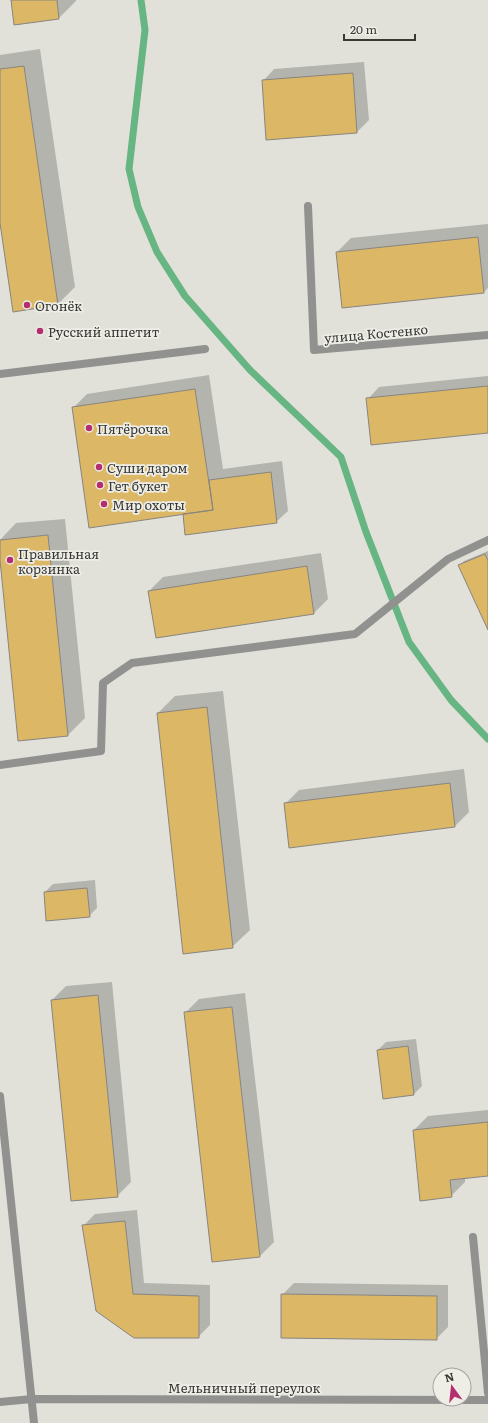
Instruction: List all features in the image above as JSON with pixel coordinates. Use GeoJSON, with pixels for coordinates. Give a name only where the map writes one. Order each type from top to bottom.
{"type":"FeatureCollection","features":[{"type":"Feature","properties":{"kind":"street","name":"улица Костенко"},"geometry":{"type":"LineString","coordinates":[[308,206],[314,350],[488,335]]}},
{"type":"Feature","properties":{"kind":"street"},"geometry":{"type":"LineString","coordinates":[[0,374],[205,349]]}},
{"type":"Feature","properties":{"kind":"street"},"geometry":{"type":"LineString","coordinates":[[0,765],[101,751],[103,683],[132,664],[355,634],[448,559],[488,540]]}},
{"type":"Feature","properties":{"kind":"street"},"geometry":{"type":"LineString","coordinates":[[0,1096],[34,1423]]}},
{"type":"Feature","properties":{"kind":"street"},"geometry":{"type":"LineString","coordinates":[[473,1237],[488,1393]]}},
{"type":"Feature","properties":{"kind":"street","name":"Мельничный переулок"},"geometry":{"type":"LineString","coordinates":[[0,1402],[32,1399],[488,1400]]}},
{"type":"Feature","properties":{"kind":"building"},"geometry":{"type":"Polygon","coordinates":[[[11,0],[57,0],[59,19],[14,25],[11,0]]]}},
{"type":"Feature","properties":{"kind":"building"},"geometry":{"type":"Polygon","coordinates":[[[24,66],[58,305],[13,312],[0,223],[0,69],[24,66]]]}},
{"type":"Feature","properties":{"kind":"building"},"geometry":{"type":"Polygon","coordinates":[[[353,73],[357,133],[266,140],[262,80],[353,73]]]}},
{"type":"Feature","properties":{"kind":"building"},"geometry":{"type":"Polygon","coordinates":[[[478,237],[484,293],[342,308],[336,252],[478,237]]]}},
{"type":"Feature","properties":{"kind":"building"},"geometry":{"type":"Polygon","coordinates":[[[488,386],[488,433],[371,445],[366,398],[488,386]]]}},
{"type":"Feature","properties":{"kind":"building"},"geometry":{"type":"Polygon","coordinates":[[[195,389],[213,510],[89,528],[72,407],[195,389]]]}},
{"type":"Feature","properties":{"kind":"building"},"geometry":{"type":"Polygon","coordinates":[[[271,472],[277,523],[185,535],[183,514],[213,510],[209,480],[271,472]]]}},
{"type":"Feature","properties":{"kind":"building"},"geometry":{"type":"Polygon","coordinates":[[[48,535],[68,736],[18,741],[0,560],[0,540],[48,535]]]}},
{"type":"Feature","properties":{"kind":"building"},"geometry":{"type":"Polygon","coordinates":[[[485,554],[488,561],[488,630],[458,565],[485,554]]]}},
{"type":"Feature","properties":{"kind":"building"},"geometry":{"type":"Polygon","coordinates":[[[307,566],[314,614],[156,638],[148,591],[307,566]]]}},
{"type":"Feature","properties":{"kind":"building"},"geometry":{"type":"Polygon","coordinates":[[[207,707],[233,948],[183,954],[157,713],[207,707]]]}},
{"type":"Feature","properties":{"kind":"building"},"geometry":{"type":"Polygon","coordinates":[[[450,783],[455,827],[289,848],[284,803],[450,783]]]}},
{"type":"Feature","properties":{"kind":"building"},"geometry":{"type":"Polygon","coordinates":[[[87,888],[90,917],[46,921],[44,892],[87,888]]]}},
{"type":"Feature","properties":{"kind":"building"},"geometry":{"type":"Polygon","coordinates":[[[98,995],[118,1197],[71,1201],[51,1000],[98,995]]]}},
{"type":"Feature","properties":{"kind":"building"},"geometry":{"type":"Polygon","coordinates":[[[232,1007],[260,1257],[212,1262],[184,1012],[232,1007]]]}},
{"type":"Feature","properties":{"kind":"building"},"geometry":{"type":"Polygon","coordinates":[[[408,1046],[414,1095],[383,1099],[377,1050],[408,1046]]]}},
{"type":"Feature","properties":{"kind":"building"},"geometry":{"type":"Polygon","coordinates":[[[488,1122],[488,1176],[450,1180],[452,1197],[420,1201],[413,1130],[488,1122]]]}},
{"type":"Feature","properties":{"kind":"building"},"geometry":{"type":"Polygon","coordinates":[[[125,1221],[133,1294],[199,1296],[199,1338],[134,1338],[96,1311],[82,1225],[125,1221]]]}},
{"type":"Feature","properties":{"kind":"building"},"geometry":{"type":"Polygon","coordinates":[[[281,1294],[437,1296],[437,1340],[281,1338],[281,1294]]]}},
{"type":"Feature","properties":{"kind":"waterway"},"geometry":{"type":"LineString","coordinates":[[141,0],[145,30],[129,169],[138,207],[157,252],[185,296],[250,370],[341,457],[366,532],[409,642],[451,700],[488,739]]}},
{"type":"Feature","properties":{"kind":"place","name":"Огонёк"},"geometry":{"type":"Point","coordinates":[27,305]}},
{"type":"Feature","properties":{"kind":"place","name":"Русский аппетит"},"geometry":{"type":"Point","coordinates":[40,331]}},
{"type":"Feature","properties":{"kind":"place","name":"Пятёрочка"},"geometry":{"type":"Point","coordinates":[89,428]}},
{"type":"Feature","properties":{"kind":"place","name":"Суши даром"},"geometry":{"type":"Point","coordinates":[99,467]}},
{"type":"Feature","properties":{"kind":"place","name":"Гет букет"},"geometry":{"type":"Point","coordinates":[100,485]}},
{"type":"Feature","properties":{"kind":"place","name":"Мир охоты"},"geometry":{"type":"Point","coordinates":[104,504]}},
{"type":"Feature","properties":{"kind":"place","name":"Правильная корзинка"},"geometry":{"type":"Point","coordinates":[10,560]}}]}
